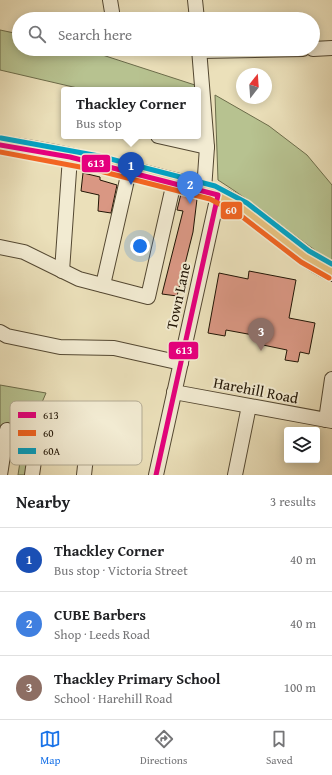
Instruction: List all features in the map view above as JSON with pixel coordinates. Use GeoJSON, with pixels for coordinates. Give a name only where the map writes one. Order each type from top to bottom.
{"type":"FeatureCollection","features":[{"type":"Feature","properties":{"kind":"main road"},"geometry":{"type":"LineString","coordinates":[[0,145],[70,157],[174,182],[211,193],[240,206],[320,267],[332,272]]}},
{"type":"Feature","properties":{"kind":"street"},"geometry":{"type":"LineString","coordinates":[[195,0],[196,12]]}},
{"type":"Feature","properties":{"kind":"street"},"geometry":{"type":"LineString","coordinates":[[320,49],[332,48]]}},
{"type":"Feature","properties":{"kind":"street","name":"Town Lane"},"geometry":{"type":"LineString","coordinates":[[156,475],[180,363],[211,193],[200,56]]}},
{"type":"Feature","properties":{"kind":"street"},"geometry":{"type":"LineString","coordinates":[[171,139],[207,147]]}},
{"type":"Feature","properties":{"kind":"street"},"geometry":{"type":"LineString","coordinates":[[62,271],[70,157]]}},
{"type":"Feature","properties":{"kind":"street"},"geometry":{"type":"LineString","coordinates":[[103,285],[129,171]]}},
{"type":"Feature","properties":{"kind":"street"},"geometry":{"type":"LineString","coordinates":[[0,247],[24,252],[79,279],[148,296],[174,182]]}},
{"type":"Feature","properties":{"kind":"street"},"geometry":{"type":"LineString","coordinates":[[0,332],[7,336],[60,347],[114,348],[180,363]]}},
{"type":"Feature","properties":{"kind":"street"},"geometry":{"type":"LineString","coordinates":[[329,421],[332,379]]}},
{"type":"Feature","properties":{"kind":"street","name":"Harehill Road"},"geometry":{"type":"LineString","coordinates":[[174,392],[329,421]]}},
{"type":"Feature","properties":{"kind":"street"},"geometry":{"type":"LineString","coordinates":[[235,475],[249,406]]}},
{"type":"Feature","properties":{"kind":"street"},"geometry":{"type":"LineString","coordinates":[[0,475],[7,430]]}},
{"type":"Feature","properties":{"kind":"street"},"geometry":{"type":"LineString","coordinates":[[32,475],[33,465]]}},
{"type":"Feature","properties":{"kind":"street"},"geometry":{"type":"LineString","coordinates":[[84,475],[85,465]]}},
{"type":"Feature","properties":{"kind":"green space"},"geometry":{"type":"Polygon","coordinates":[[[0,30],[12,33],[12,56],[106,56],[198,87],[73,87],[0,70],[0,30]]]}},
{"type":"Feature","properties":{"kind":"green space"},"geometry":{"type":"Polygon","coordinates":[[[215,95],[269,126],[307,155],[332,185],[332,262],[218,180],[215,95]]]}},
{"type":"Feature","properties":{"kind":"green space"},"geometry":{"type":"Polygon","coordinates":[[[0,385],[46,393],[43,401],[10,401],[10,427],[0,426],[0,385]]]}},
{"type":"Feature","properties":{"kind":"green space"},"geometry":{"type":"Polygon","coordinates":[[[20,465],[27,465],[25,475],[18,475],[20,465]]]}},
{"type":"Feature","properties":{"kind":"building"},"geometry":{"type":"Polygon","coordinates":[[[83,173],[100,177],[100,180],[117,185],[111,213],[98,211],[99,195],[81,191],[83,173]]]}},
{"type":"Feature","properties":{"kind":"building"},"geometry":{"type":"Polygon","coordinates":[[[181,194],[197,199],[193,232],[177,296],[162,294],[183,211],[177,210],[181,194]]]}},
{"type":"Feature","properties":{"kind":"building"},"geometry":{"type":"Polygon","coordinates":[[[249,271],[296,280],[289,318],[315,323],[309,354],[300,352],[298,362],[285,360],[287,350],[263,345],[264,337],[226,330],[225,336],[208,333],[219,273],[248,279],[249,271]]]}},
{"type":"Feature","properties":{"kind":"transit line","name":"60A"},"geometry":{"type":"LineString","coordinates":[[1,138],[99,156],[215,186],[247,203],[309,251],[332,264]]}},
{"type":"Feature","properties":{"kind":"transit line","name":"613"},"geometry":{"type":"LineString","coordinates":[[0,145],[70,157],[218,195],[156,475]]}},
{"type":"Feature","properties":{"kind":"transit line","name":"60"},"geometry":{"type":"LineString","coordinates":[[0,152],[96,170],[210,199],[240,215],[301,262],[329,278]]}},
{"type":"Feature","properties":{"kind":"place","name":"Thackley Corner"},"geometry":{"type":"Point","coordinates":[131,185]}},
{"type":"Feature","properties":{"kind":"place","name":"CUBE Barbers"},"geometry":{"type":"Point","coordinates":[190,204]}},
{"type":"Feature","properties":{"kind":"place","name":"Thackley Primary School"},"geometry":{"type":"Point","coordinates":[261,351]}}]}
